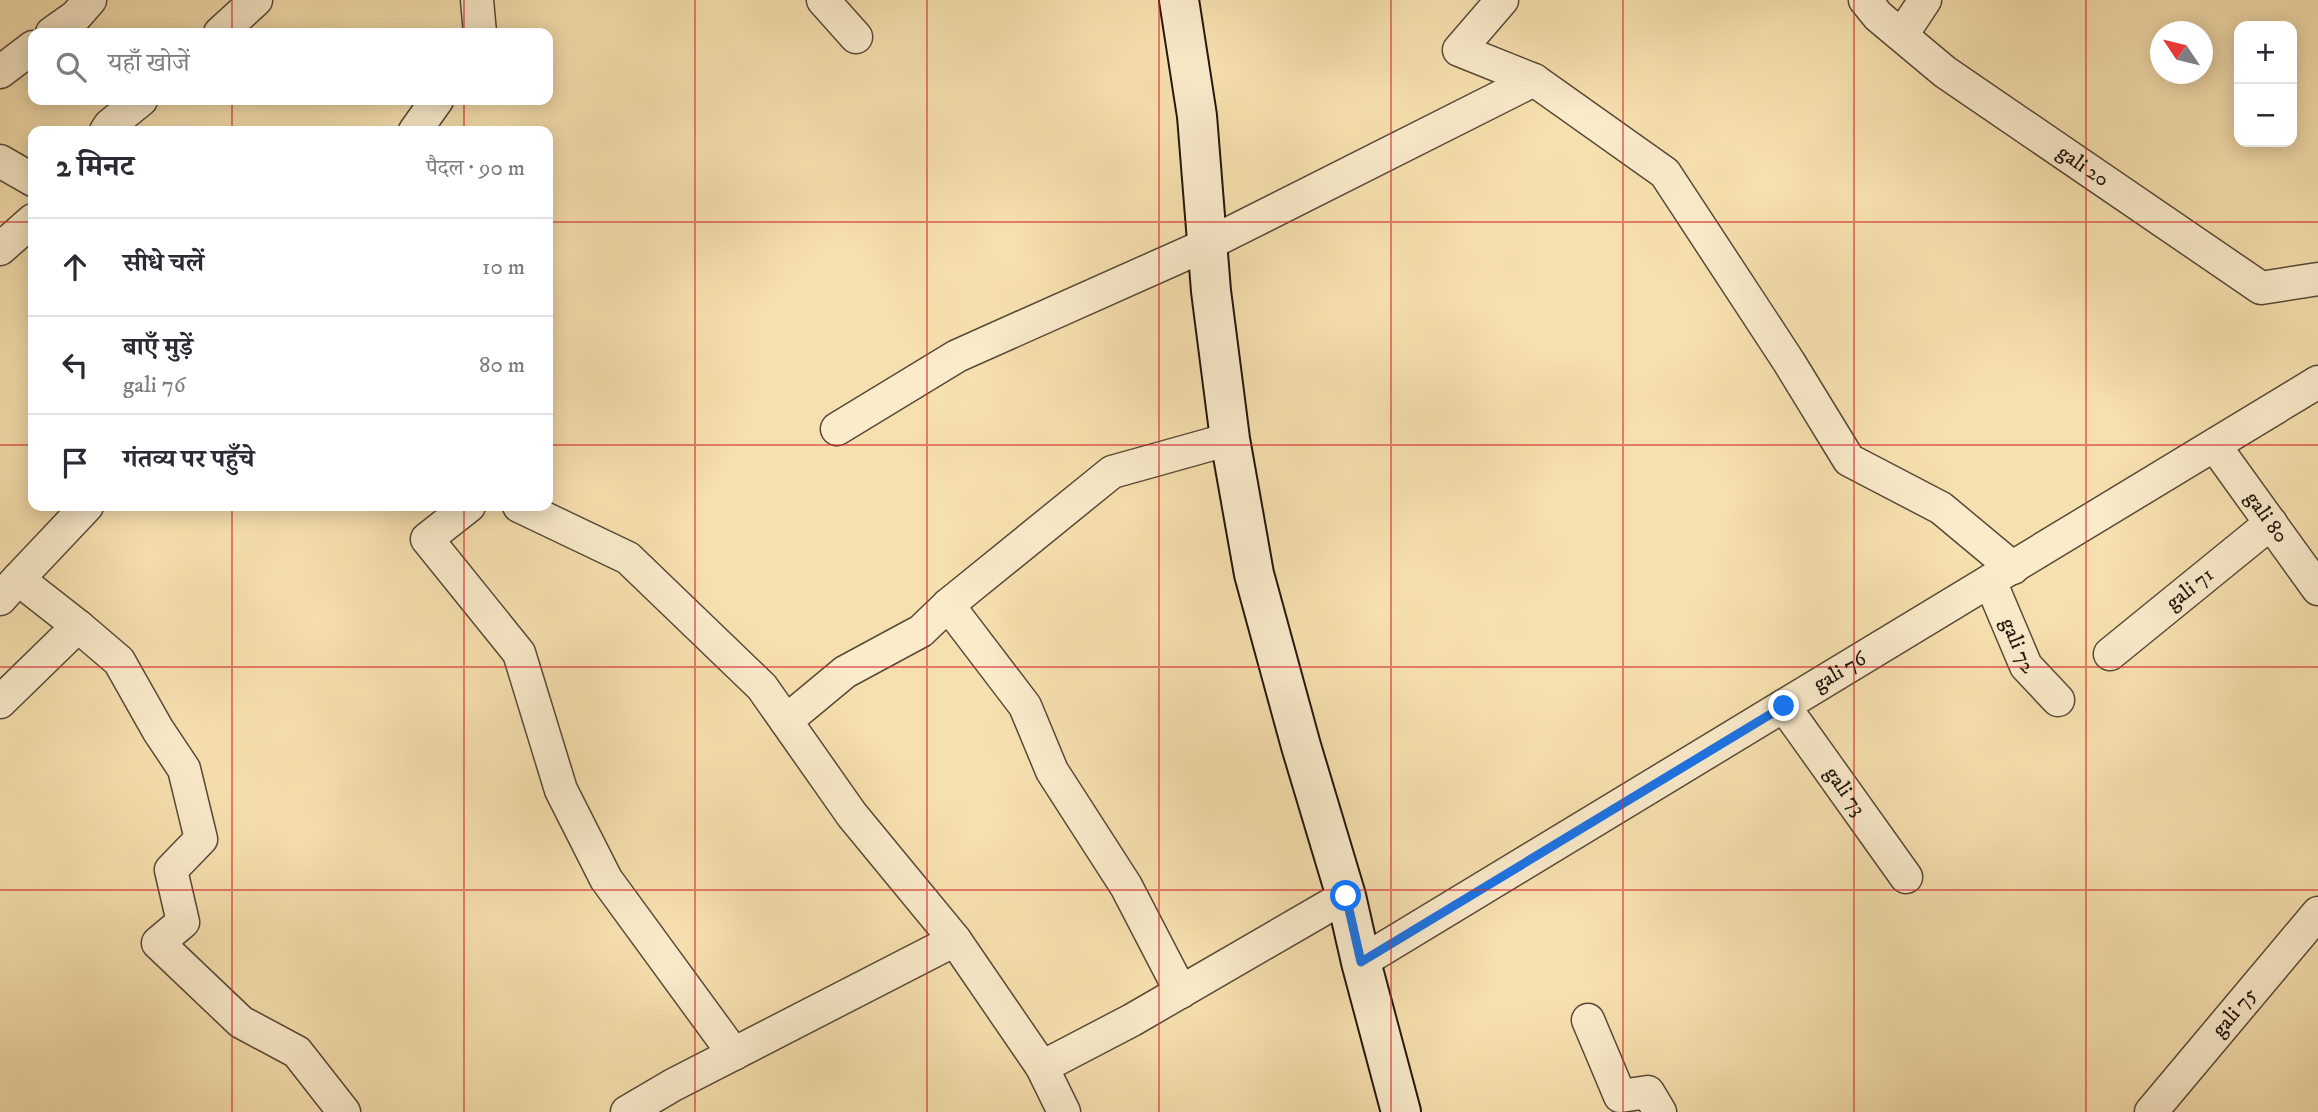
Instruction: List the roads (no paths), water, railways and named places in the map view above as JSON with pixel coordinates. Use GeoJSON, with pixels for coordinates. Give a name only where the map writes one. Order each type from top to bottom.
{"type":"FeatureCollection","features":[{"type":"Feature","properties":{"kind":"street"},"geometry":{"type":"LineString","coordinates":[[59,28],[76,16],[90,0]]}},
{"type":"Feature","properties":{"kind":"street"},"geometry":{"type":"LineString","coordinates":[[225,28],[256,0]]}},
{"type":"Feature","properties":{"kind":"street"},"geometry":{"type":"LineString","coordinates":[[477,0],[480,28]]}},
{"type":"Feature","properties":{"kind":"street"},"geometry":{"type":"LineString","coordinates":[[823,0],[856,37]]}},
{"type":"Feature","properties":{"kind":"street"},"geometry":{"type":"LineString","coordinates":[[1179,0],[1196,116],[1211,290],[1230,439],[1254,574],[1346,896],[1401,1112]]}},
{"type":"Feature","properties":{"kind":"street"},"geometry":{"type":"LineString","coordinates":[[1502,0],[1459,50],[1534,80],[1665,173],[1789,362],[1849,460],[1941,508],[2001,574]]}},
{"type":"Feature","properties":{"kind":"street","name":"gali 20"},"geometry":{"type":"LineString","coordinates":[[1865,0],[1878,16],[1945,72],[2261,288],[2318,279]]}},
{"type":"Feature","properties":{"kind":"street"},"geometry":{"type":"LineString","coordinates":[[1902,35],[1925,0]]}},
{"type":"Feature","properties":{"kind":"street"},"geometry":{"type":"LineString","coordinates":[[0,72],[28,51]]}},
{"type":"Feature","properties":{"kind":"street"},"geometry":{"type":"LineString","coordinates":[[837,429],[957,356],[1208,244],[1534,80]]}},
{"type":"Feature","properties":{"kind":"street"},"geometry":{"type":"LineString","coordinates":[[109,126],[135,105]]}},
{"type":"Feature","properties":{"kind":"street"},"geometry":{"type":"LineString","coordinates":[[419,126],[433,105]]}},
{"type":"Feature","properties":{"kind":"street"},"geometry":{"type":"LineString","coordinates":[[0,161],[28,177]]}},
{"type":"Feature","properties":{"kind":"street"},"geometry":{"type":"LineString","coordinates":[[0,249],[28,224]]}},
{"type":"Feature","properties":{"kind":"street","name":"gali 76"},"geometry":{"type":"LineString","coordinates":[[1361,962],[2318,382]]}},
{"type":"Feature","properties":{"kind":"street"},"geometry":{"type":"LineString","coordinates":[[786,721],[845,672],[920,631],[948,605],[1112,472],[1230,439]]}},
{"type":"Feature","properties":{"kind":"street","name":"gali 80"},"geometry":{"type":"LineString","coordinates":[[2215,446],[2318,589]]}},
{"type":"Feature","properties":{"kind":"street"},"geometry":{"type":"LineString","coordinates":[[82,511],[9,589],[78,626],[119,661],[158,730],[184,769],[201,839],[172,870],[183,922],[158,943],[241,1022],[298,1052],[344,1112]]}},
{"type":"Feature","properties":{"kind":"street"},"geometry":{"type":"LineString","coordinates":[[463,511],[428,539],[519,653],[561,790],[606,879],[734,1054]]}},
{"type":"Feature","properties":{"kind":"street"},"geometry":{"type":"LineString","coordinates":[[529,511],[628,558],[762,687],[852,815],[955,940],[1042,1067],[1064,1112]]}},
{"type":"Feature","properties":{"kind":"street","name":"gali 71"},"geometry":{"type":"LineString","coordinates":[[2110,654],[2271,523]]}},
{"type":"Feature","properties":{"kind":"street","name":"gali 72"},"geometry":{"type":"LineString","coordinates":[[2001,574],[2026,666],[2058,700]]}},
{"type":"Feature","properties":{"kind":"street"},"geometry":{"type":"LineString","coordinates":[[948,605],[1025,706],[1052,771],[1126,886],[1181,992]]}},
{"type":"Feature","properties":{"kind":"street"},"geometry":{"type":"LineString","coordinates":[[0,702],[78,626]]}},
{"type":"Feature","properties":{"kind":"street","name":"gali 73"},"geometry":{"type":"LineString","coordinates":[[1784,706],[1906,877]]}},
{"type":"Feature","properties":{"kind":"street"},"geometry":{"type":"LineString","coordinates":[[1042,1067],[1132,1020],[1346,896]]}},
{"type":"Feature","properties":{"kind":"street","name":"gali 75"},"geometry":{"type":"LineString","coordinates":[[2151,1112],[2318,913]]}},
{"type":"Feature","properties":{"kind":"street"},"geometry":{"type":"LineString","coordinates":[[627,1112],[955,940]]}},
{"type":"Feature","properties":{"kind":"street"},"geometry":{"type":"LineString","coordinates":[[1588,1020],[1620,1096],[1648,1092],[1660,1112]]}}]}
